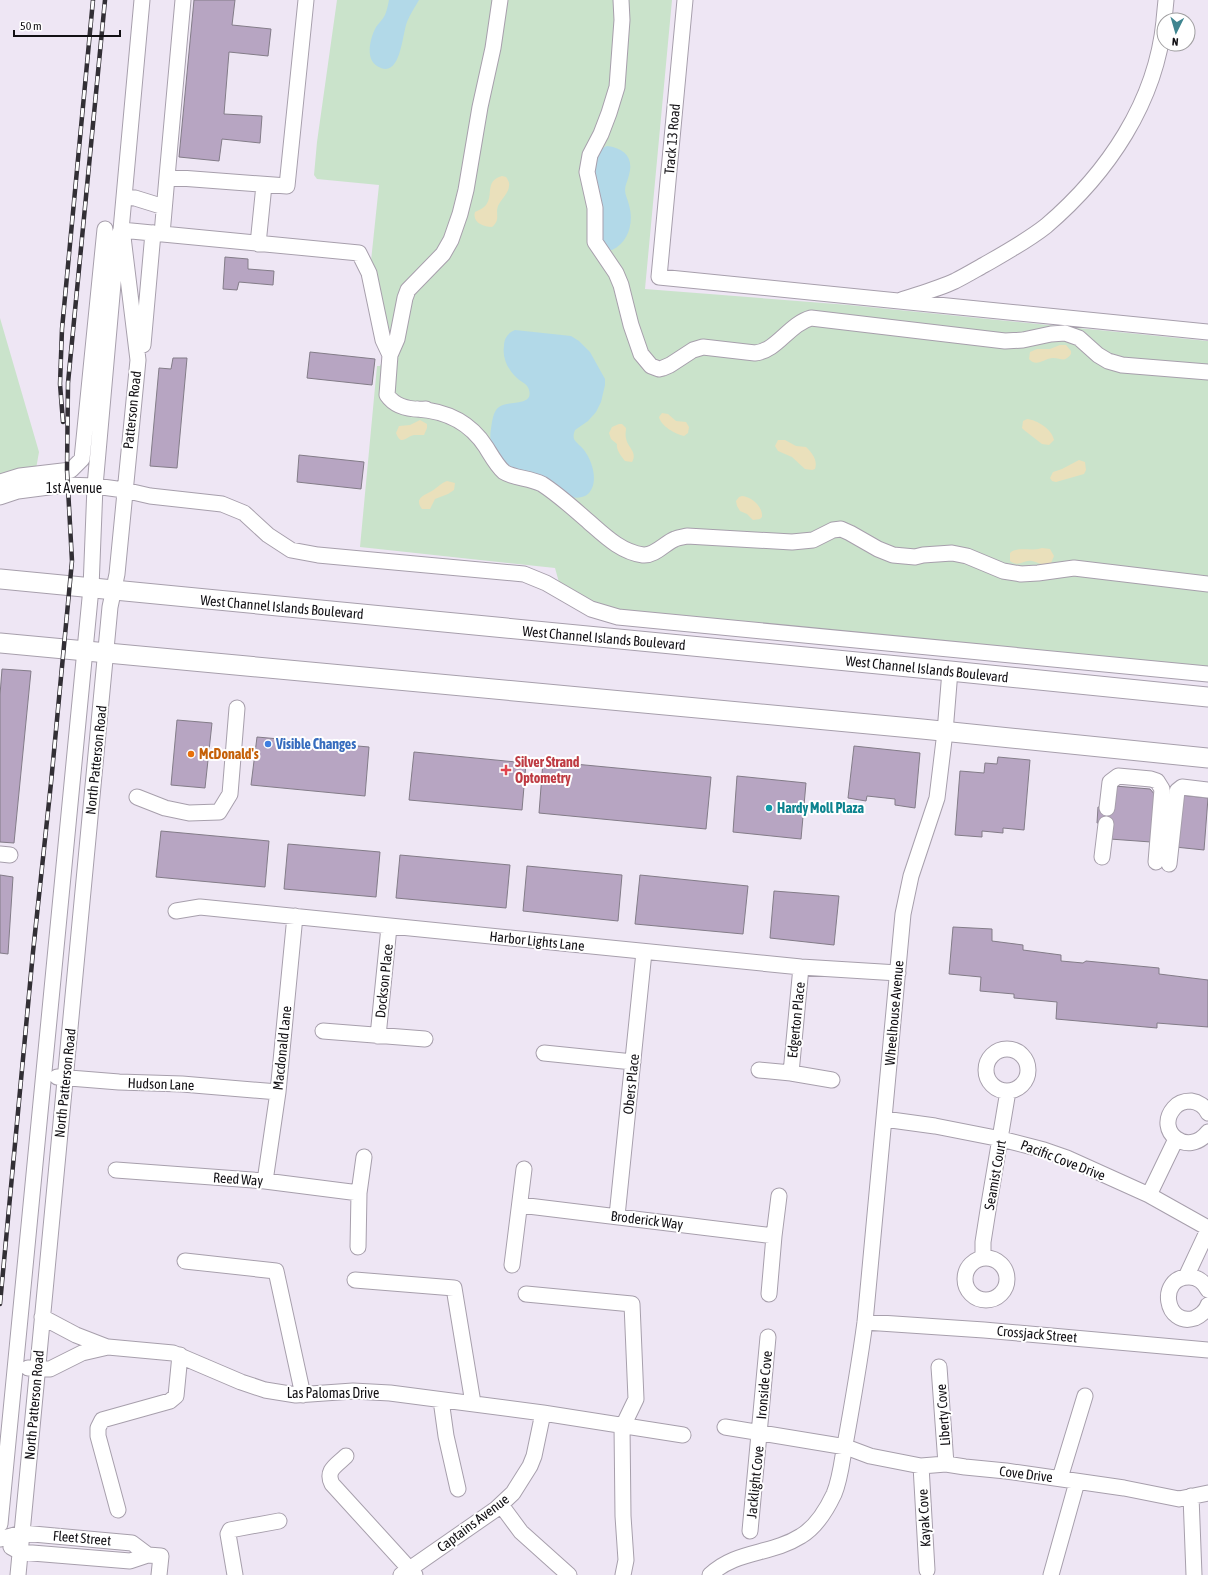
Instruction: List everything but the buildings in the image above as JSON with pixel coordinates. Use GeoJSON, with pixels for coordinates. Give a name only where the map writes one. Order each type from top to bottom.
{"type":"FeatureCollection","features":[{"type":"Feature","properties":{"kind":"main road","name":"West Channel Islands Boulevard"},"geometry":{"type":"LineString","coordinates":[[0,579],[950,671],[1208,698]]}},
{"type":"Feature","properties":{"kind":"main road"},"geometry":{"type":"LineString","coordinates":[[0,643],[1208,758]]}},
{"type":"Feature","properties":{"kind":"street","name":"Patterson Road"},"geometry":{"type":"LineString","coordinates":[[91,588],[95,486],[117,239],[121,230],[142,0]]}},
{"type":"Feature","properties":{"kind":"street"},"geometry":{"type":"LineString","coordinates":[[138,360],[142,347],[157,234],[164,207],[183,0]]}},
{"type":"Feature","properties":{"kind":"street"},"geometry":{"type":"LineString","coordinates":[[167,176],[287,186],[306,0]]}},
{"type":"Feature","properties":{"kind":"street"},"geometry":{"type":"LineString","coordinates":[[500,0],[494,48],[480,107],[466,190],[460,214],[451,240],[443,254],[408,290],[397,339],[390,355],[387,395],[390,400],[398,405],[417,409],[438,408],[475,432],[492,458],[504,471],[531,479],[540,484],[566,502],[610,541],[626,550],[644,555],[651,554],[676,538],[687,536],[792,542],[814,540],[833,530],[841,529],[878,550],[894,555],[915,557],[930,554],[952,553],[967,556],[1003,572],[1021,574],[1074,568],[1208,584]]}},
{"type":"Feature","properties":{"kind":"street"},"geometry":{"type":"LineString","coordinates":[[621,0],[622,20],[617,87],[601,134],[590,155],[587,172],[595,208],[596,242],[616,273],[621,285],[631,325],[641,354],[651,366],[655,368],[663,368],[693,350],[703,347],[763,352],[795,326],[804,320],[811,318],[1005,341],[1023,340],[1051,334],[1065,333],[1079,338],[1098,355],[1108,361],[1122,365],[1208,372]]}},
{"type":"Feature","properties":{"kind":"street","name":"Track 13 Road"},"geometry":{"type":"LineString","coordinates":[[685,0],[659,277],[896,301]]}},
{"type":"Feature","properties":{"kind":"street"},"geometry":{"type":"LineString","coordinates":[[1165,12],[1166,0]]}},
{"type":"Feature","properties":{"kind":"street"},"geometry":{"type":"LineString","coordinates":[[896,301],[955,281],[1014,248],[1045,226],[1073,201],[1100,170],[1136,118],[1156,67],[1159,52]]}},
{"type":"Feature","properties":{"kind":"street"},"geometry":{"type":"LineString","coordinates":[[258,244],[264,185]]}},
{"type":"Feature","properties":{"kind":"street"},"geometry":{"type":"LineString","coordinates":[[124,197],[134,198],[164,207]]}},
{"type":"Feature","properties":{"kind":"street"},"geometry":{"type":"LineString","coordinates":[[0,482],[20,476],[71,470],[82,459],[105,229]]}},
{"type":"Feature","properties":{"kind":"street","name":"Patterson Road"},"geometry":{"type":"LineString","coordinates":[[114,591],[117,574],[124,490],[138,360],[124,239],[121,230]]}},
{"type":"Feature","properties":{"kind":"street"},"geometry":{"type":"LineString","coordinates":[[121,230],[359,253],[369,273],[383,338],[390,355]]}},
{"type":"Feature","properties":{"kind":"street"},"geometry":{"type":"LineString","coordinates":[[896,301],[1208,332]]}},
{"type":"Feature","properties":{"kind":"street","name":"1st Avenue"},"geometry":{"type":"LineString","coordinates":[[0,497],[18,491],[57,485],[95,486],[124,490],[150,496],[222,504],[244,513],[268,535],[291,550],[318,555],[524,574],[546,583],[591,609],[618,616],[1208,674]]}},
{"type":"Feature","properties":{"kind":"street","name":"North Patterson Road"},"geometry":{"type":"LineString","coordinates":[[0,1524],[91,588]]}},
{"type":"Feature","properties":{"kind":"street","name":"North Patterson Road"},"geometry":{"type":"LineString","coordinates":[[18,1575],[110,607],[114,591]]}},
{"type":"Feature","properties":{"kind":"street","name":"Wheelhouse Avenue"},"geometry":{"type":"LineString","coordinates":[[846,1447],[865,1322],[906,899],[937,798],[945,732],[950,671]]}},
{"type":"Feature","properties":{"kind":"street"},"geometry":{"type":"LineString","coordinates":[[137,797],[165,808],[189,813],[219,812],[230,794],[237,708]]}},
{"type":"Feature","properties":{"kind":"street"},"geometry":{"type":"LineString","coordinates":[[1107,808],[1110,782],[1118,776],[1158,781],[1162,789],[1162,863],[1177,791],[1182,787],[1208,790]]}},
{"type":"Feature","properties":{"kind":"street"},"geometry":{"type":"LineString","coordinates":[[1102,857],[1106,824]]}},
{"type":"Feature","properties":{"kind":"street","name":"Harbor Lights Lane"},"geometry":{"type":"LineString","coordinates":[[176,911],[200,907],[801,967],[898,973]]}},
{"type":"Feature","properties":{"kind":"street","name":"Macdonald Lane"},"geometry":{"type":"LineString","coordinates":[[265,1181],[278,1092],[295,916]]}},
{"type":"Feature","properties":{"kind":"street","name":"Dockson Place"},"geometry":{"type":"LineString","coordinates":[[378,1036],[390,927]]}},
{"type":"Feature","properties":{"kind":"street","name":"Obers Place"},"geometry":{"type":"LineString","coordinates":[[617,1216],[644,952]]}},
{"type":"Feature","properties":{"kind":"street","name":"Edgerton Place"},"geometry":{"type":"LineString","coordinates":[[791,1073],[801,967]]}},
{"type":"Feature","properties":{"kind":"street"},"geometry":{"type":"LineString","coordinates":[[323,1031],[425,1039]]}},
{"type":"Feature","properties":{"kind":"street"},"geometry":{"type":"LineString","coordinates":[[544,1053],[633,1062]]}},
{"type":"Feature","properties":{"kind":"street","name":"Edgerton Place"},"geometry":{"type":"LineString","coordinates":[[759,1070],[791,1073],[832,1080]]}},
{"type":"Feature","properties":{"kind":"street","name":"Hudson Lane"},"geometry":{"type":"LineString","coordinates":[[44,1076],[119,1082],[182,1084],[278,1092]]}},
{"type":"Feature","properties":{"kind":"street","name":"Seamist Court"},"geometry":{"type":"LineString","coordinates":[[983,1258],[983,1242],[1008,1091]]}},
{"type":"Feature","properties":{"kind":"street"},"geometry":{"type":"LineString","coordinates":[[1208,1113],[1199,1104],[1191,1101],[1184,1102],[1177,1105],[1171,1112],[1168,1120],[1169,1128],[1176,1139],[1185,1143],[1194,1143],[1202,1139],[1208,1132]]}},
{"type":"Feature","properties":{"kind":"street","name":"Pacific Cove Drive"},"geometry":{"type":"LineString","coordinates":[[884,1119],[935,1126],[1001,1139],[1044,1150],[1067,1158],[1149,1195],[1208,1229]]}},
{"type":"Feature","properties":{"kind":"street"},"geometry":{"type":"LineString","coordinates":[[1149,1195],[1176,1139]]}},
{"type":"Feature","properties":{"kind":"street"},"geometry":{"type":"LineString","coordinates":[[358,1247],[359,1193],[364,1157]]}},
{"type":"Feature","properties":{"kind":"street"},"geometry":{"type":"LineString","coordinates":[[512,1265],[524,1169]]}},
{"type":"Feature","properties":{"kind":"street","name":"Reed Way"},"geometry":{"type":"LineString","coordinates":[[116,1170],[265,1181],[359,1193]]}},
{"type":"Feature","properties":{"kind":"street"},"geometry":{"type":"LineString","coordinates":[[769,1294],[779,1196]]}},
{"type":"Feature","properties":{"kind":"street","name":"Broderick Way"},"geometry":{"type":"LineString","coordinates":[[520,1205],[774,1236]]}},
{"type":"Feature","properties":{"kind":"street"},"geometry":{"type":"LineString","coordinates":[[1186,1277],[1208,1229]]}},
{"type":"Feature","properties":{"kind":"street"},"geometry":{"type":"LineString","coordinates":[[185,1261],[276,1271],[303,1395]]}},
{"type":"Feature","properties":{"kind":"street"},"geometry":{"type":"LineString","coordinates":[[1208,1290],[1206,1285],[1200,1280],[1186,1277],[1178,1280],[1172,1286],[1168,1294],[1168,1302],[1172,1311],[1179,1317],[1191,1319],[1200,1316],[1206,1310],[1208,1305]]}},
{"type":"Feature","properties":{"kind":"street"},"geometry":{"type":"LineString","coordinates":[[355,1280],[454,1288],[473,1403]]}},
{"type":"Feature","properties":{"kind":"street"},"geometry":{"type":"LineString","coordinates":[[526,1294],[632,1304],[636,1399],[622,1426],[623,1516],[626,1560],[624,1575]]}},
{"type":"Feature","properties":{"kind":"street"},"geometry":{"type":"LineString","coordinates":[[42,1318],[76,1335],[108,1347]]}},
{"type":"Feature","properties":{"kind":"street","name":"Crossjack Street"},"geometry":{"type":"LineString","coordinates":[[865,1322],[984,1330],[1208,1350]]}},
{"type":"Feature","properties":{"kind":"street","name":"Ironside Cove"},"geometry":{"type":"LineString","coordinates":[[760,1433],[768,1337]]}},
{"type":"Feature","properties":{"kind":"street","name":"Las Palomas Drive"},"geometry":{"type":"LineString","coordinates":[[15,1367],[50,1369],[82,1353],[108,1347],[173,1353],[241,1382],[265,1390],[296,1395],[353,1391],[390,1393],[543,1412],[683,1435]]}},
{"type":"Feature","properties":{"kind":"street"},"geometry":{"type":"LineString","coordinates":[[118,1510],[98,1436],[98,1428],[102,1420],[170,1402],[176,1396],[180,1355]]}},
{"type":"Feature","properties":{"kind":"street","name":"Liberty Cove"},"geometry":{"type":"LineString","coordinates":[[939,1367],[946,1464]]}},
{"type":"Feature","properties":{"kind":"street"},"geometry":{"type":"LineString","coordinates":[[1060,1478],[1085,1396]]}},
{"type":"Feature","properties":{"kind":"street"},"geometry":{"type":"LineString","coordinates":[[441,1400],[446,1436],[458,1489]]}},
{"type":"Feature","properties":{"kind":"street","name":"Captains Avenue"},"geometry":{"type":"LineString","coordinates":[[409,1573],[501,1505],[513,1493],[530,1466],[543,1412]]}},
{"type":"Feature","properties":{"kind":"street","name":"Cove Drive"},"geometry":{"type":"LineString","coordinates":[[725,1427],[846,1447],[870,1456],[921,1466],[946,1464],[1060,1478],[1077,1482],[1124,1488],[1179,1499],[1208,1493]]}},
{"type":"Feature","properties":{"kind":"street","name":"Jacklight Cove"},"geometry":{"type":"LineString","coordinates":[[750,1531],[760,1433]]}},
{"type":"Feature","properties":{"kind":"street"},"geometry":{"type":"LineString","coordinates":[[710,1575],[717,1568],[730,1560],[777,1548],[789,1543],[812,1529],[822,1516],[834,1494],[846,1447]]}},
{"type":"Feature","properties":{"kind":"street"},"geometry":{"type":"LineString","coordinates":[[346,1456],[330,1471],[329,1475],[332,1484],[409,1573]]}},
{"type":"Feature","properties":{"kind":"street","name":"Kayak Cove"},"geometry":{"type":"LineString","coordinates":[[921,1466],[927,1570]]}},
{"type":"Feature","properties":{"kind":"street"},"geometry":{"type":"LineString","coordinates":[[1051,1575],[1077,1482]]}},
{"type":"Feature","properties":{"kind":"street"},"geometry":{"type":"LineString","coordinates":[[1191,1496],[1194,1575]]}},
{"type":"Feature","properties":{"kind":"street"},"geometry":{"type":"LineString","coordinates":[[501,1505],[522,1532],[569,1575]]}},
{"type":"Feature","properties":{"kind":"street"},"geometry":{"type":"LineString","coordinates":[[235,1575],[228,1534],[230,1530],[279,1521]]}},
{"type":"Feature","properties":{"kind":"street","name":"Fleet Street"},"geometry":{"type":"LineString","coordinates":[[0,1540],[22,1533],[132,1543],[154,1555]]}},
{"type":"Feature","properties":{"kind":"street"},"geometry":{"type":"LineString","coordinates":[[0,1540],[20,1552],[130,1561],[154,1555],[159,1575]]}},
{"type":"Feature","properties":{"kind":"green space"},"geometry":{"type":"Polygon","coordinates":[[[337,0],[672,0],[645,289],[849,305],[1208,341],[1208,668],[619,611],[598,605],[560,586],[555,568],[360,547],[377,366],[380,366],[384,357],[371,261],[379,185],[317,179],[314,175],[317,142],[337,0]]]}},
{"type":"Feature","properties":{"kind":"green space"},"geometry":{"type":"Polygon","coordinates":[[[0,318],[39,452],[34,480],[0,489],[0,318]]]}},
{"type":"Feature","properties":{"kind":"sand"},"geometry":{"type":"Polygon","coordinates":[[[502,176],[506,177],[509,182],[509,189],[498,206],[496,222],[492,227],[482,225],[475,219],[475,212],[486,205],[493,181],[502,176]]]}},
{"type":"Feature","properties":{"kind":"sand"},"geometry":{"type":"Polygon","coordinates":[[[1060,345],[1066,345],[1071,351],[1071,354],[1065,359],[1050,358],[1035,363],[1029,359],[1030,352],[1037,349],[1050,349],[1060,345]]]}},
{"type":"Feature","properties":{"kind":"sand"},"geometry":{"type":"Polygon","coordinates":[[[662,413],[668,414],[676,421],[686,422],[689,427],[688,433],[684,436],[669,429],[660,420],[659,417],[662,413]]]}},
{"type":"Feature","properties":{"kind":"sand"},"geometry":{"type":"Polygon","coordinates":[[[1027,419],[1044,426],[1053,436],[1054,440],[1049,445],[1042,444],[1024,430],[1022,428],[1023,421],[1027,419]]]}},
{"type":"Feature","properties":{"kind":"sand"},"geometry":{"type":"Polygon","coordinates":[[[420,420],[427,424],[424,435],[414,435],[404,440],[398,437],[396,433],[399,426],[410,425],[420,420]]]}},
{"type":"Feature","properties":{"kind":"sand"},"geometry":{"type":"Polygon","coordinates":[[[622,424],[626,428],[627,441],[634,455],[632,462],[625,461],[618,451],[617,444],[611,439],[609,433],[612,427],[622,424]]]}},
{"type":"Feature","properties":{"kind":"sand"},"geometry":{"type":"Polygon","coordinates":[[[778,440],[785,440],[796,446],[806,447],[815,460],[815,469],[805,469],[792,457],[778,451],[775,446],[778,440]]]}},
{"type":"Feature","properties":{"kind":"sand"},"geometry":{"type":"Polygon","coordinates":[[[1079,460],[1085,462],[1086,470],[1084,474],[1056,482],[1052,481],[1050,478],[1053,472],[1079,460]]]}},
{"type":"Feature","properties":{"kind":"sand"},"geometry":{"type":"Polygon","coordinates":[[[447,481],[455,483],[454,490],[435,499],[430,509],[422,509],[419,505],[420,498],[447,481]]]}},
{"type":"Feature","properties":{"kind":"sand"},"geometry":{"type":"Polygon","coordinates":[[[742,496],[753,500],[759,506],[762,513],[762,517],[760,519],[753,520],[747,514],[740,511],[736,501],[742,496]]]}},
{"type":"Feature","properties":{"kind":"sand"},"geometry":{"type":"Polygon","coordinates":[[[1020,549],[1050,549],[1054,556],[1051,563],[1044,564],[1029,561],[1016,564],[1010,561],[1010,553],[1013,551],[1020,549]]]}},
{"type":"Feature","properties":{"kind":"water"},"geometry":{"type":"Polygon","coordinates":[[[389,0],[419,0],[407,22],[402,45],[396,62],[391,67],[385,69],[373,63],[370,48],[374,32],[385,15],[389,0]]]}},
{"type":"Feature","properties":{"kind":"water"},"geometry":{"type":"Polygon","coordinates":[[[607,146],[623,151],[629,158],[630,163],[629,175],[625,186],[625,194],[629,203],[631,218],[629,231],[623,242],[612,250],[605,249],[602,242],[602,219],[595,190],[593,168],[599,151],[607,146]]]}},
{"type":"Feature","properties":{"kind":"water"},"geometry":{"type":"Polygon","coordinates":[[[515,330],[571,336],[579,341],[590,352],[605,379],[601,402],[596,412],[588,421],[575,430],[574,434],[574,439],[587,455],[594,472],[591,489],[588,494],[583,497],[575,498],[567,496],[513,472],[492,447],[491,431],[495,411],[503,405],[524,401],[528,399],[529,395],[527,386],[508,368],[504,355],[506,338],[508,334],[515,330]]]}},
{"type":"Feature","properties":{"kind":"railway"},"geometry":{"type":"LineString","coordinates":[[63,422],[60,384],[62,329],[93,0]]}},
{"type":"Feature","properties":{"kind":"railway"},"geometry":{"type":"LineString","coordinates":[[0,1304],[72,561],[67,470],[68,383],[105,0]]}},
{"type":"Feature","properties":{"kind":"place","name":"Visible Changes"},"geometry":{"type":"Point","coordinates":[268,744]}},
{"type":"Feature","properties":{"kind":"place","name":"McDonald's"},"geometry":{"type":"Point","coordinates":[191,754]}},
{"type":"Feature","properties":{"kind":"place","name":"Silver Strand Optometry"},"geometry":{"type":"Point","coordinates":[506,770]}},
{"type":"Feature","properties":{"kind":"place","name":"Hardy Moll Plaza"},"geometry":{"type":"Point","coordinates":[769,808]}}]}
